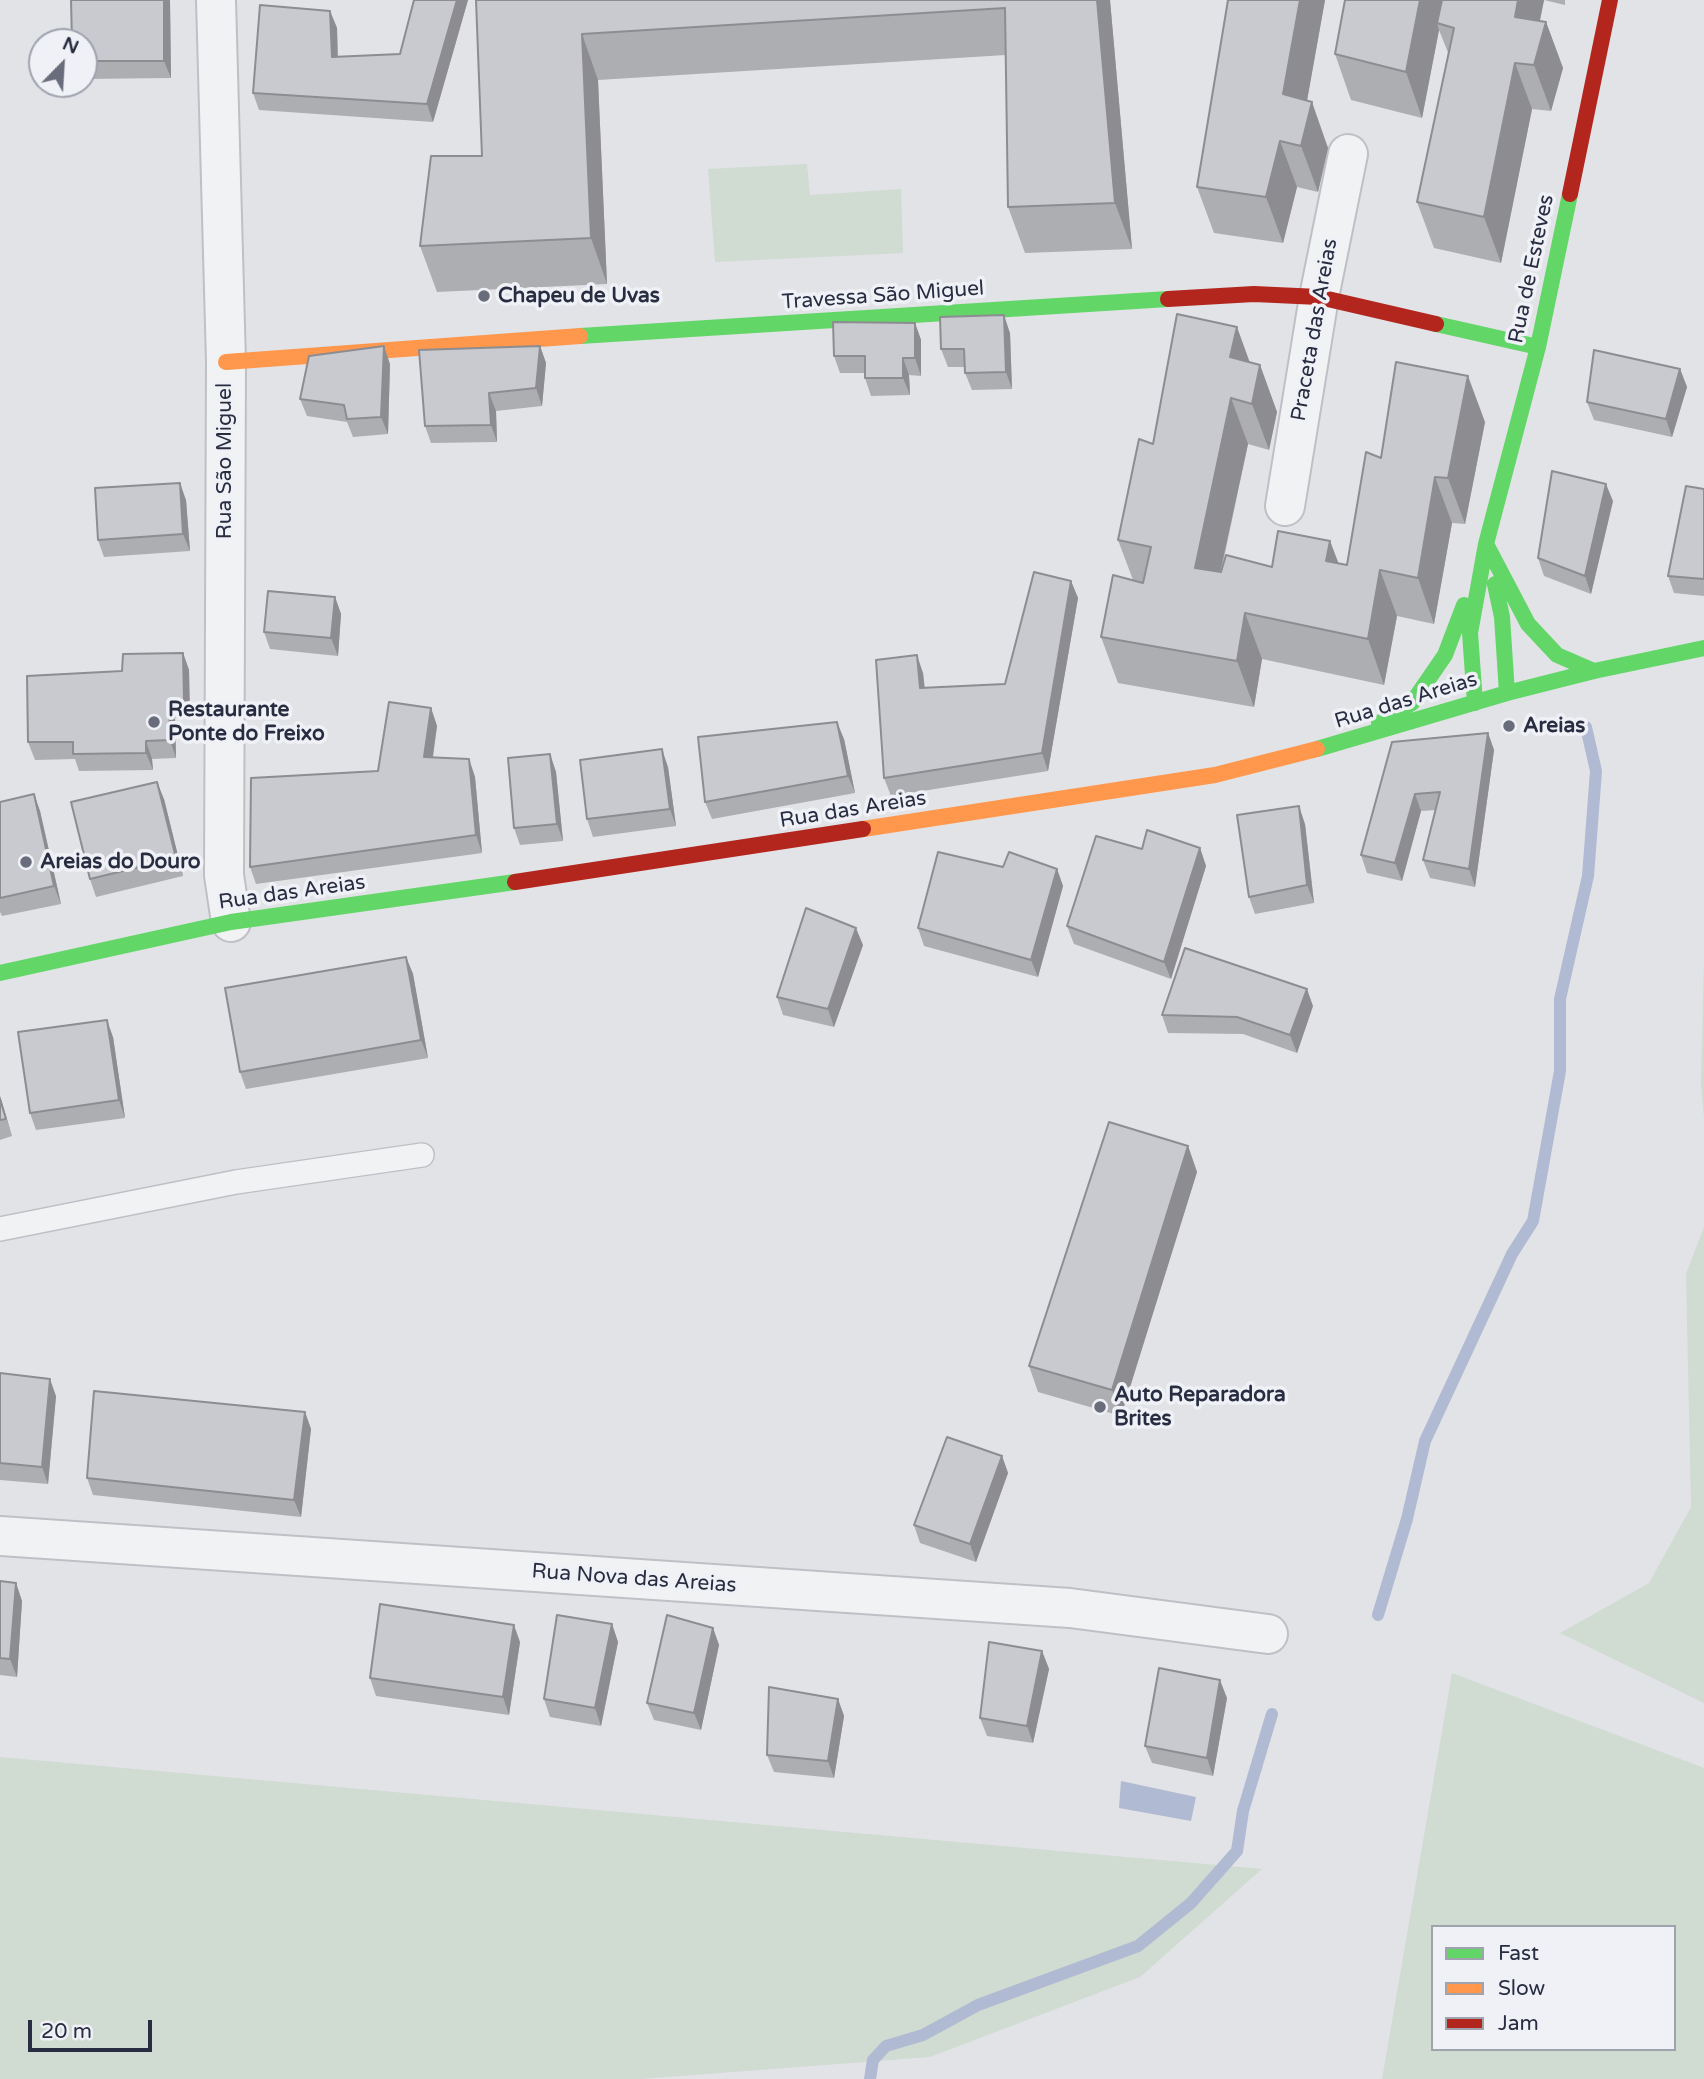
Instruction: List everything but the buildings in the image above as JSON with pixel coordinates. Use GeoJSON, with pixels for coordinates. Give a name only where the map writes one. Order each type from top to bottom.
{"type":"FeatureCollection","features":[{"type":"Feature","properties":{"kind":"street","name":"Rua São Miguel"},"geometry":{"type":"LineString","coordinates":[[216,0],[226,362],[224,875],[231,922]]}},
{"type":"Feature","properties":{"kind":"street","name":"Rua de Esteves"},"geometry":{"type":"LineString","coordinates":[[1475,703],[1470,633],[1486,544],[1538,347],[1610,0]]}},
{"type":"Feature","properties":{"kind":"street","name":"Praceta das Areias"},"geometry":{"type":"LineString","coordinates":[[1285,506],[1319,298],[1348,154]]}},
{"type":"Feature","properties":{"kind":"street","name":"Travessa São Miguel"},"geometry":{"type":"LineString","coordinates":[[226,362],[438,345],[1254,294],[1319,298],[1538,347]]}},
{"type":"Feature","properties":{"kind":"street","name":"Rua de Esteves"},"geometry":{"type":"LineString","coordinates":[[1486,544],[1502,617],[1507,693]]}},
{"type":"Feature","properties":{"kind":"street","name":"Rua de Esteves"},"geometry":{"type":"LineString","coordinates":[[1349,741],[1412,703],[1445,655],[1486,544]]}},
{"type":"Feature","properties":{"kind":"street"},"geometry":{"type":"LineString","coordinates":[[1486,544],[1528,624],[1557,655],[1594,671]]}},
{"type":"Feature","properties":{"kind":"street","name":"Rua das Areias"},"geometry":{"type":"LineString","coordinates":[[0,973],[231,922],[473,888],[1215,775],[1349,741],[1507,693],[1704,648]]}},
{"type":"Feature","properties":{"kind":"street","name":"Rua Nova das Areias"},"geometry":{"type":"LineString","coordinates":[[0,1536],[1070,1608],[1268,1634]]}},
{"type":"Feature","properties":{"kind":"lane"},"geometry":{"type":"LineString","coordinates":[[0,1229],[236,1182],[422,1155]]}},
{"type":"Feature","properties":{"kind":"shaded area"},"geometry":{"type":"Polygon","coordinates":[[[807,164],[810,195],[901,189],[903,253],[715,262],[708,169],[807,164]]]}},
{"type":"Feature","properties":{"kind":"shaded area"},"geometry":{"type":"Polygon","coordinates":[[[1704,960],[1704,1118],[1701,1083],[1704,960]]]}},
{"type":"Feature","properties":{"kind":"shaded area"},"geometry":{"type":"Polygon","coordinates":[[[1704,1227],[1704,1703],[1560,1633],[1649,1583],[1691,1507],[1686,1274],[1704,1227]]]}},
{"type":"Feature","properties":{"kind":"shaded area"},"geometry":{"type":"Polygon","coordinates":[[[1452,1673],[1704,1768],[1704,2079],[1382,2079],[1452,1673]]]}},
{"type":"Feature","properties":{"kind":"shaded area"},"geometry":{"type":"Polygon","coordinates":[[[0,1757],[1262,1869],[1140,1977],[930,2057],[641,2079],[0,2079],[0,1757]]]}},
{"type":"Feature","properties":{"kind":"water"},"geometry":{"type":"Polygon","coordinates":[[[1121,1781],[1196,1797],[1191,1821],[1119,1808],[1121,1781]]]}},
{"type":"Feature","properties":{"kind":"waterway"},"geometry":{"type":"LineString","coordinates":[[1378,1615],[1407,1519],[1425,1441],[1512,1254],[1533,1221],[1560,1071],[1560,999],[1588,876],[1596,771],[1586,727]]}},
{"type":"Feature","properties":{"kind":"waterway"},"geometry":{"type":"LineString","coordinates":[[870,2079],[873,2060],[886,2046],[923,2035],[978,2005],[1138,1946],[1191,1903],[1237,1851],[1243,1811],[1272,1714]]}},
{"type":"Feature","properties":{"kind":"traffic: fast"},"geometry":{"type":"LineString","coordinates":[[1475,703],[1470,633],[1486,544],[1538,347],[1570,194]]}},
{"type":"Feature","properties":{"kind":"traffic: fast"},"geometry":{"type":"LineString","coordinates":[[580,336],[1168,299]]}},
{"type":"Feature","properties":{"kind":"traffic: fast"},"geometry":{"type":"LineString","coordinates":[[1436,324],[1538,347]]}},
{"type":"Feature","properties":{"kind":"traffic: fast"},"geometry":{"type":"LineString","coordinates":[[1486,544],[1528,624],[1557,655],[1594,671]]}},
{"type":"Feature","properties":{"kind":"traffic: fast"},"geometry":{"type":"LineString","coordinates":[[1495,584],[1502,617],[1507,693]]}},
{"type":"Feature","properties":{"kind":"traffic: fast"},"geometry":{"type":"LineString","coordinates":[[1379,723],[1412,703],[1445,655],[1464,605]]}},
{"type":"Feature","properties":{"kind":"traffic: fast"},"geometry":{"type":"LineString","coordinates":[[1317,749],[1507,693],[1704,648]]}},
{"type":"Feature","properties":{"kind":"traffic: fast"},"geometry":{"type":"LineString","coordinates":[[0,973],[231,922],[515,882]]}},
{"type":"Feature","properties":{"kind":"traffic: slow"},"geometry":{"type":"LineString","coordinates":[[226,362],[580,336]]}},
{"type":"Feature","properties":{"kind":"traffic: slow"},"geometry":{"type":"LineString","coordinates":[[863,829],[1215,775],[1317,749]]}},
{"type":"Feature","properties":{"kind":"traffic: jam"},"geometry":{"type":"LineString","coordinates":[[1570,194],[1610,0]]}},
{"type":"Feature","properties":{"kind":"traffic: jam"},"geometry":{"type":"LineString","coordinates":[[1168,299],[1254,294],[1319,297],[1436,324]]}},
{"type":"Feature","properties":{"kind":"traffic: jam"},"geometry":{"type":"LineString","coordinates":[[515,882],[863,829]]}},
{"type":"Feature","properties":{"kind":"place","name":"Chapeu de Uvas"},"geometry":{"type":"Point","coordinates":[484,296]}},
{"type":"Feature","properties":{"kind":"place","name":"Restaurante Ponte do Freixo"},"geometry":{"type":"Point","coordinates":[154,722]}},
{"type":"Feature","properties":{"kind":"place","name":"Areias"},"geometry":{"type":"Point","coordinates":[1509,726]}},
{"type":"Feature","properties":{"kind":"place","name":"Areias do Douro"},"geometry":{"type":"Point","coordinates":[26,862]}},
{"type":"Feature","properties":{"kind":"place","name":"Auto Reparadora Brites"},"geometry":{"type":"Point","coordinates":[1100,1407]}}]}
